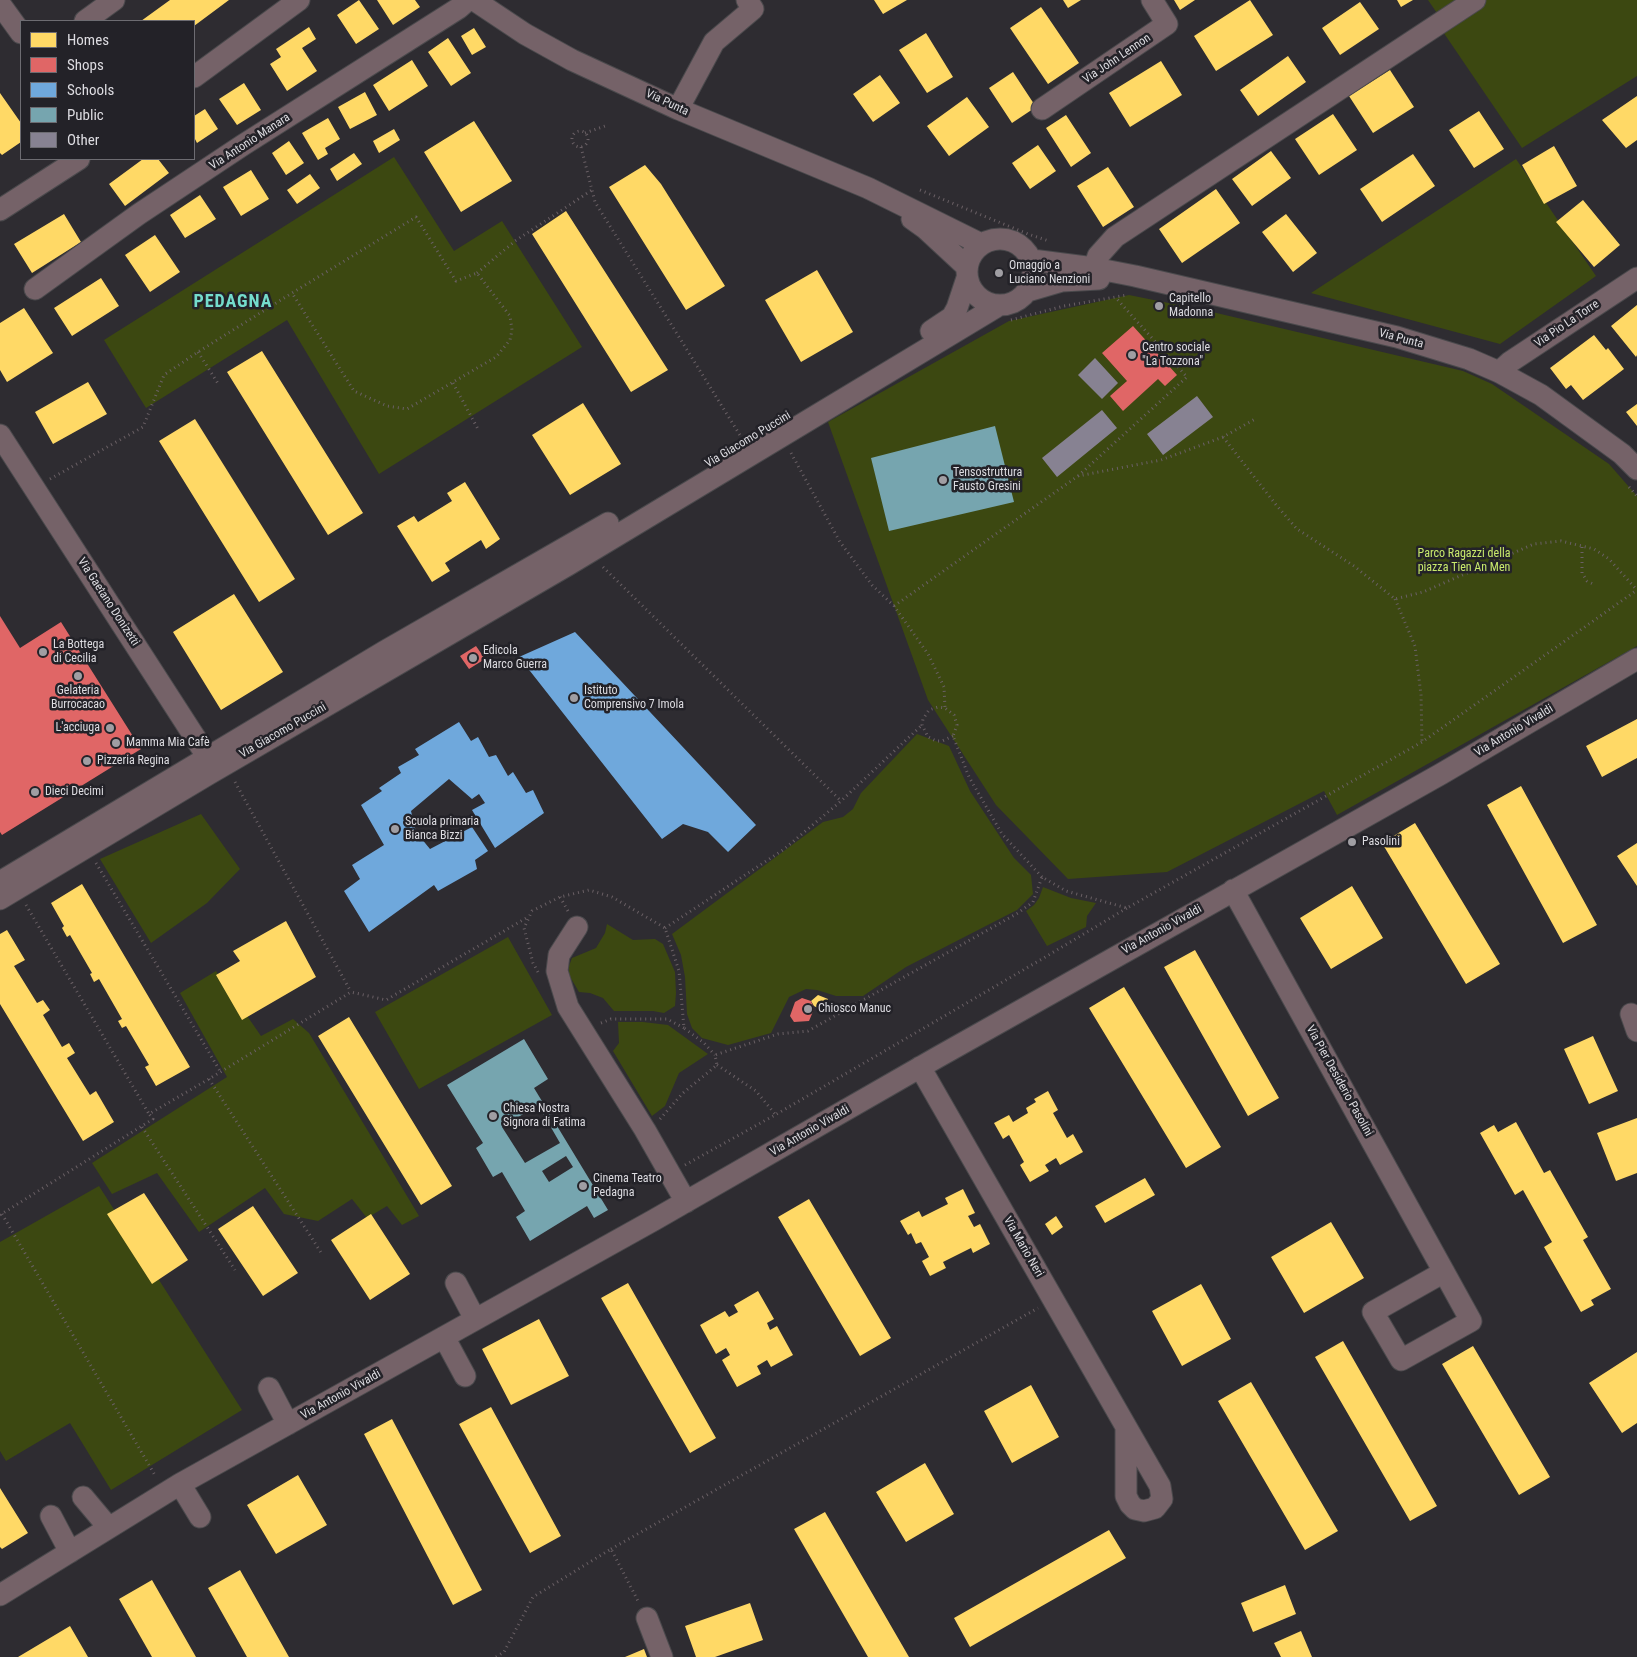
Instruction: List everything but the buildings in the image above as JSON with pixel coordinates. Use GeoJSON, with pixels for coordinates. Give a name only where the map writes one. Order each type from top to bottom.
{"type":"FeatureCollection","features":[{"type":"Feature","properties":{"kind":"street"},"geometry":{"type":"LineString","coordinates":[[86,20],[114,0]]}},
{"type":"Feature","properties":{"kind":"street"},"geometry":{"type":"LineString","coordinates":[[195,76],[299,0]]}},
{"type":"Feature","properties":{"kind":"street","name":"Via Antonio Manara"},"geometry":{"type":"LineString","coordinates":[[35,289],[139,214],[243,145],[459,8],[468,0]]}},
{"type":"Feature","properties":{"kind":"street","name":"Via Punta"},"geometry":{"type":"LineString","coordinates":[[474,0],[525,34],[572,60],[678,109],[868,188],[982,244]]}},
{"type":"Feature","properties":{"kind":"street","name":"Via John Lennon"},"geometry":{"type":"LineString","coordinates":[[1042,109],[1167,24],[1152,0]]}},
{"type":"Feature","properties":{"kind":"street"},"geometry":{"type":"LineString","coordinates":[[1094,268],[1098,256],[1115,237],[1475,0]]}},
{"type":"Feature","properties":{"kind":"street"},"geometry":{"type":"LineString","coordinates":[[678,109],[714,42],[756,3]]}},
{"type":"Feature","properties":{"kind":"street"},"geometry":{"type":"LineString","coordinates":[[0,4],[20,32]]}},
{"type":"Feature","properties":{"kind":"street"},"geometry":{"type":"LineString","coordinates":[[0,210],[77,160]]}},
{"type":"Feature","properties":{"kind":"street","name":"Via Punta"},"geometry":{"type":"LineString","coordinates":[[868,188],[926,229],[967,272]]}},
{"type":"Feature","properties":{"kind":"street"},"geometry":{"type":"LineString","coordinates":[[982,244],[990,240],[1011,240],[1027,252],[1032,260],[1034,276],[1028,291]]}},
{"type":"Feature","properties":{"kind":"street","name":"Via Giacomo Puccini"},"geometry":{"type":"LineString","coordinates":[[0,882],[212,763],[564,559],[897,359],[952,317],[957,308],[970,258],[982,244]]}},
{"type":"Feature","properties":{"kind":"street","name":"Via Punta"},"geometry":{"type":"LineString","coordinates":[[1032,260],[1094,268],[1132,286]]}},
{"type":"Feature","properties":{"kind":"street"},"geometry":{"type":"LineString","coordinates":[[967,272],[971,289],[978,297],[987,303],[998,306]]}},
{"type":"Feature","properties":{"kind":"street","name":"Via Pio La Torre"},"geometry":{"type":"LineString","coordinates":[[1499,372],[1510,362],[1637,278]]}},
{"type":"Feature","properties":{"kind":"street","name":"Via Punta"},"geometry":{"type":"LineString","coordinates":[[1028,291],[1046,284],[1062,281],[1132,286],[1397,337],[1469,359],[1499,372],[1541,395],[1622,454],[1631,476]]}},
{"type":"Feature","properties":{"kind":"street","name":"Via Giacomo Puccini"},"geometry":{"type":"LineString","coordinates":[[606,533],[744,442],[998,306],[1015,302],[1028,291]]}},
{"type":"Feature","properties":{"kind":"street","name":"Via Gaetano Donizetti"},"geometry":{"type":"LineString","coordinates":[[0,435],[212,763]]}},
{"type":"Feature","properties":{"kind":"street","name":"Via Antonio Vivaldi"},"geometry":{"type":"LineString","coordinates":[[0,1595],[180,1484],[686,1202],[920,1067],[1441,774],[1637,659]]}},
{"type":"Feature","properties":{"kind":"street","name":"Via Giacomo Puccini"},"geometry":{"type":"LineString","coordinates":[[0,899],[212,763]]}},
{"type":"Feature","properties":{"kind":"street","name":"Via Pier Desiderio Pasolini"},"geometry":{"type":"LineString","coordinates":[[1233,890],[1444,1272],[1471,1321],[1401,1360],[1373,1312],[1444,1272]]}},
{"type":"Feature","properties":{"kind":"street"},"geometry":{"type":"LineString","coordinates":[[577,927],[559,955],[557,971],[568,1007],[645,1130],[686,1202]]}},
{"type":"Feature","properties":{"kind":"street","name":"Via Mario Neri"},"geometry":{"type":"LineString","coordinates":[[920,1067],[1126,1427]]}},
{"type":"Feature","properties":{"kind":"street"},"geometry":{"type":"LineString","coordinates":[[456,1283],[475,1320]]}},
{"type":"Feature","properties":{"kind":"street"},"geometry":{"type":"LineString","coordinates":[[444,1337],[465,1376]]}},
{"type":"Feature","properties":{"kind":"street"},"geometry":{"type":"LineString","coordinates":[[269,1388],[288,1424]]}},
{"type":"Feature","properties":{"kind":"street"},"geometry":{"type":"LineString","coordinates":[[180,1484],[200,1518]]}},
{"type":"Feature","properties":{"kind":"street"},"geometry":{"type":"LineString","coordinates":[[83,1497],[108,1528]]}},
{"type":"Feature","properties":{"kind":"street"},"geometry":{"type":"LineString","coordinates":[[51,1516],[70,1552]]}},
{"type":"Feature","properties":{"kind":"street"},"geometry":{"type":"LineString","coordinates":[[647,1618],[662,1657]]}},
{"type":"Feature","properties":{"kind":"path"},"geometry":{"type":"LineString","coordinates":[[585,133],[589,140],[586,145],[581,147],[574,144],[573,137],[578,132],[585,133],[608,124]]}},
{"type":"Feature","properties":{"kind":"path"},"geometry":{"type":"LineString","coordinates":[[581,147],[595,202],[744,442]]}},
{"type":"Feature","properties":{"kind":"path"},"geometry":{"type":"LineString","coordinates":[[34,488],[143,427],[164,375],[416,217],[456,280],[477,273],[515,241],[592,190]]}},
{"type":"Feature","properties":{"kind":"path"},"geometry":{"type":"LineString","coordinates":[[961,207],[1051,242]]}},
{"type":"Feature","properties":{"kind":"path"},"geometry":{"type":"LineString","coordinates":[[292,293],[354,391],[387,406],[407,409],[496,357],[510,340],[512,330],[510,316],[477,273]]}},
{"type":"Feature","properties":{"kind":"path"},"geometry":{"type":"LineString","coordinates":[[1064,306],[1115,298],[1132,286]]}},
{"type":"Feature","properties":{"kind":"path"},"geometry":{"type":"LineString","coordinates":[[894,606],[1078,476],[1187,378],[1137,320],[1115,298]]}},
{"type":"Feature","properties":{"kind":"path"},"geometry":{"type":"LineString","coordinates":[[198,352],[219,384]]}},
{"type":"Feature","properties":{"kind":"path"},"geometry":{"type":"LineString","coordinates":[[453,383],[479,431]]}},
{"type":"Feature","properties":{"kind":"path"},"geometry":{"type":"LineString","coordinates":[[1078,476],[1161,460],[1223,437],[1257,418]]}},
{"type":"Feature","properties":{"kind":"path"},"geometry":{"type":"LineString","coordinates":[[1223,437],[1297,529],[1354,566],[1395,599],[1415,646],[1421,695],[1422,742]]}},
{"type":"Feature","properties":{"kind":"path"},"geometry":{"type":"LineString","coordinates":[[788,446],[840,542],[872,585],[894,606],[928,654],[944,687],[945,708]]}},
{"type":"Feature","properties":{"kind":"path"},"geometry":{"type":"LineString","coordinates":[[1631,476],[1637,496]]}},
{"type":"Feature","properties":{"kind":"path"},"geometry":{"type":"LineString","coordinates":[[670,1173],[775,1115],[1127,908],[1422,742],[1637,590],[1609,559],[1594,550],[1561,541],[1534,544],[1423,592],[1395,599]]}},
{"type":"Feature","properties":{"kind":"path"},"geometry":{"type":"LineString","coordinates":[[1582,547],[1582,574],[1587,581],[1593,584]]}},
{"type":"Feature","properties":{"kind":"path"},"geometry":{"type":"LineString","coordinates":[[596,560],[841,801]]}},
{"type":"Feature","properties":{"kind":"path"},"geometry":{"type":"LineString","coordinates":[[938,706],[951,710],[957,725],[953,736],[948,740],[936,741],[928,737],[922,725],[923,719],[929,710],[938,706]]}},
{"type":"Feature","properties":{"kind":"path"},"geometry":{"type":"LineString","coordinates":[[665,928],[783,850],[841,801],[922,725]]}},
{"type":"Feature","properties":{"kind":"path"},"geometry":{"type":"LineString","coordinates":[[953,736],[969,777],[1002,834],[1042,877],[1066,891],[1127,908]]}},
{"type":"Feature","properties":{"kind":"path"},"geometry":{"type":"LineString","coordinates":[[235,782],[351,992]]}},
{"type":"Feature","properties":{"kind":"path"},"geometry":{"type":"LineString","coordinates":[[94,858],[220,1071]]}},
{"type":"Feature","properties":{"kind":"path"},"geometry":{"type":"LineString","coordinates":[[715,1055],[778,1034],[808,1032],[1018,913],[1033,902],[1042,877]]}},
{"type":"Feature","properties":{"kind":"path"},"geometry":{"type":"LineString","coordinates":[[148,1114],[351,992],[386,1000],[528,917],[532,910],[560,897],[589,890],[612,897],[665,928],[679,971],[684,1028]]}},
{"type":"Feature","properties":{"kind":"path"},"geometry":{"type":"LineString","coordinates":[[23,900],[148,1114],[153,1119],[1,1214],[158,1482]]}},
{"type":"Feature","properties":{"kind":"path"},"geometry":{"type":"LineString","coordinates":[[532,910],[524,928],[533,963],[542,978]]}},
{"type":"Feature","properties":{"kind":"path"},"geometry":{"type":"LineString","coordinates":[[583,1031],[611,1019],[667,1019],[684,1028],[704,1043],[715,1055],[718,1065],[756,1091],[775,1115]]}},
{"type":"Feature","properties":{"kind":"path"},"geometry":{"type":"LineString","coordinates":[[645,1130],[660,1120],[683,1094],[718,1065]]}},
{"type":"Feature","properties":{"kind":"path"},"geometry":{"type":"LineString","coordinates":[[209,1079],[322,1254]]}},
{"type":"Feature","properties":{"kind":"path"},"geometry":{"type":"LineString","coordinates":[[142,1126],[235,1270]]}},
{"type":"Feature","properties":{"kind":"path"},"geometry":{"type":"LineString","coordinates":[[496,1657],[504,1652],[534,1597],[611,1549],[1041,1307]]}},
{"type":"Feature","properties":{"kind":"path"},"geometry":{"type":"LineString","coordinates":[[611,1549],[647,1618]]}},
{"type":"Feature","properties":{"kind":"green space"},"geometry":{"type":"Polygon","coordinates":[[[1428,0],[1637,0],[1637,76],[1522,148],[1437,23],[1441,19],[1428,0]]]}},
{"type":"Feature","properties":{"kind":"green space"},"geometry":{"type":"Polygon","coordinates":[[[394,157],[454,251],[502,221],[582,347],[379,474],[287,320],[146,408],[104,340],[394,157]]]}},
{"type":"Feature","properties":{"kind":"green space"},"geometry":{"type":"Polygon","coordinates":[[[1516,159],[1596,276],[1500,344],[1311,293],[1516,159]]]}},
{"type":"Feature","properties":{"kind":"green space","name":"Parco Ragazzi della piazza Tien An Men"},"geometry":{"type":"Polygon","coordinates":[[[1129,295],[1208,311],[1463,371],[1492,384],[1609,464],[1637,496],[1637,646],[1337,815],[1324,791],[1167,872],[1068,879],[996,805],[928,700],[828,422],[1009,321],[1129,295]]]}},
{"type":"Feature","properties":{"kind":"green space"},"geometry":{"type":"Polygon","coordinates":[[[917,734],[949,746],[970,791],[1014,858],[1031,875],[1033,894],[1017,910],[906,967],[863,996],[836,996],[817,990],[806,989],[789,997],[771,1033],[728,1045],[702,1038],[692,1028],[687,1014],[685,977],[681,955],[672,934],[823,822],[843,817],[853,809],[861,793],[917,734]]]}},
{"type":"Feature","properties":{"kind":"green space"},"geometry":{"type":"Polygon","coordinates":[[[201,814],[240,869],[207,903],[151,943],[100,859],[201,814]]]}},
{"type":"Feature","properties":{"kind":"green space"},"geometry":{"type":"Polygon","coordinates":[[[1043,887],[1071,898],[1096,903],[1087,916],[1086,927],[1047,946],[1026,911],[1039,898],[1043,887]]]}},
{"type":"Feature","properties":{"kind":"green space"},"geometry":{"type":"Polygon","coordinates":[[[607,924],[633,940],[655,939],[663,944],[675,972],[675,1006],[664,1013],[653,1011],[614,1011],[603,998],[590,993],[579,992],[569,975],[569,966],[572,958],[596,948],[605,933],[607,924]]]}},
{"type":"Feature","properties":{"kind":"green space"},"geometry":{"type":"Polygon","coordinates":[[[508,937],[552,1015],[419,1089],[375,1012],[508,937]]]}},
{"type":"Feature","properties":{"kind":"green space"},"geometry":{"type":"Polygon","coordinates":[[[216,971],[261,1036],[293,1019],[309,1033],[419,1216],[402,1225],[387,1206],[367,1218],[352,1199],[318,1221],[284,1214],[265,1188],[199,1232],[157,1173],[112,1194],[92,1163],[227,1077],[180,993],[216,971]]]}},
{"type":"Feature","properties":{"kind":"green space"},"geometry":{"type":"Polygon","coordinates":[[[618,1022],[668,1025],[708,1054],[679,1073],[665,1106],[652,1116],[613,1051],[619,1043],[618,1022]]]}},
{"type":"Feature","properties":{"kind":"green space"},"geometry":{"type":"Polygon","coordinates":[[[99,1186],[242,1410],[111,1490],[70,1423],[6,1461],[0,1451],[0,1242],[99,1186]]]}},
{"type":"Feature","properties":{"kind":"place","name":"Omaggio a Luciano Nenzioni"},"geometry":{"type":"Point","coordinates":[999,273]}},
{"type":"Feature","properties":{"kind":"place","name":"Capitello Madonna"},"geometry":{"type":"Point","coordinates":[1159,306]}},
{"type":"Feature","properties":{"kind":"place","name":"Centro sociale \"La Tozzona\""},"geometry":{"type":"Point","coordinates":[1132,355]}},
{"type":"Feature","properties":{"kind":"place","name":"Tensostruttura Fausto Gresini"},"geometry":{"type":"Point","coordinates":[943,480]}},
{"type":"Feature","properties":{"kind":"place","name":"La Bottega di Cecilia"},"geometry":{"type":"Point","coordinates":[43,652]}},
{"type":"Feature","properties":{"kind":"place","name":"Edicola Marco Guerra"},"geometry":{"type":"Point","coordinates":[473,658]}},
{"type":"Feature","properties":{"kind":"place","name":"Gelateria Burrocacao"},"geometry":{"type":"Point","coordinates":[78,676]}},
{"type":"Feature","properties":{"kind":"place","name":"Istituto Comprensivo 7 Imola"},"geometry":{"type":"Point","coordinates":[574,698]}},
{"type":"Feature","properties":{"kind":"place","name":"L'acciuga"},"geometry":{"type":"Point","coordinates":[110,728]}},
{"type":"Feature","properties":{"kind":"place","name":"Mamma Mia Cafè"},"geometry":{"type":"Point","coordinates":[116,743]}},
{"type":"Feature","properties":{"kind":"place","name":"Pizzeria Regina"},"geometry":{"type":"Point","coordinates":[87,761]}},
{"type":"Feature","properties":{"kind":"place","name":"Dieci Decimi"},"geometry":{"type":"Point","coordinates":[35,792]}},
{"type":"Feature","properties":{"kind":"place","name":"Scuola primaria Bianca Bizzi"},"geometry":{"type":"Point","coordinates":[395,829]}},
{"type":"Feature","properties":{"kind":"place","name":"Pasolini"},"geometry":{"type":"Point","coordinates":[1352,842]}},
{"type":"Feature","properties":{"kind":"place","name":"Chiosco Manuc"},"geometry":{"type":"Point","coordinates":[808,1009]}},
{"type":"Feature","properties":{"kind":"place","name":"Chiesa Nostra Signora di Fatima"},"geometry":{"type":"Point","coordinates":[493,1116]}},
{"type":"Feature","properties":{"kind":"place","name":"Cinema Teatro Pedagna"},"geometry":{"type":"Point","coordinates":[583,1186]}},
{"type":"Feature","properties":{"kind":"district","name":"PEDAGNA"},"geometry":{"type":"Point","coordinates":[233,302]}}]}
